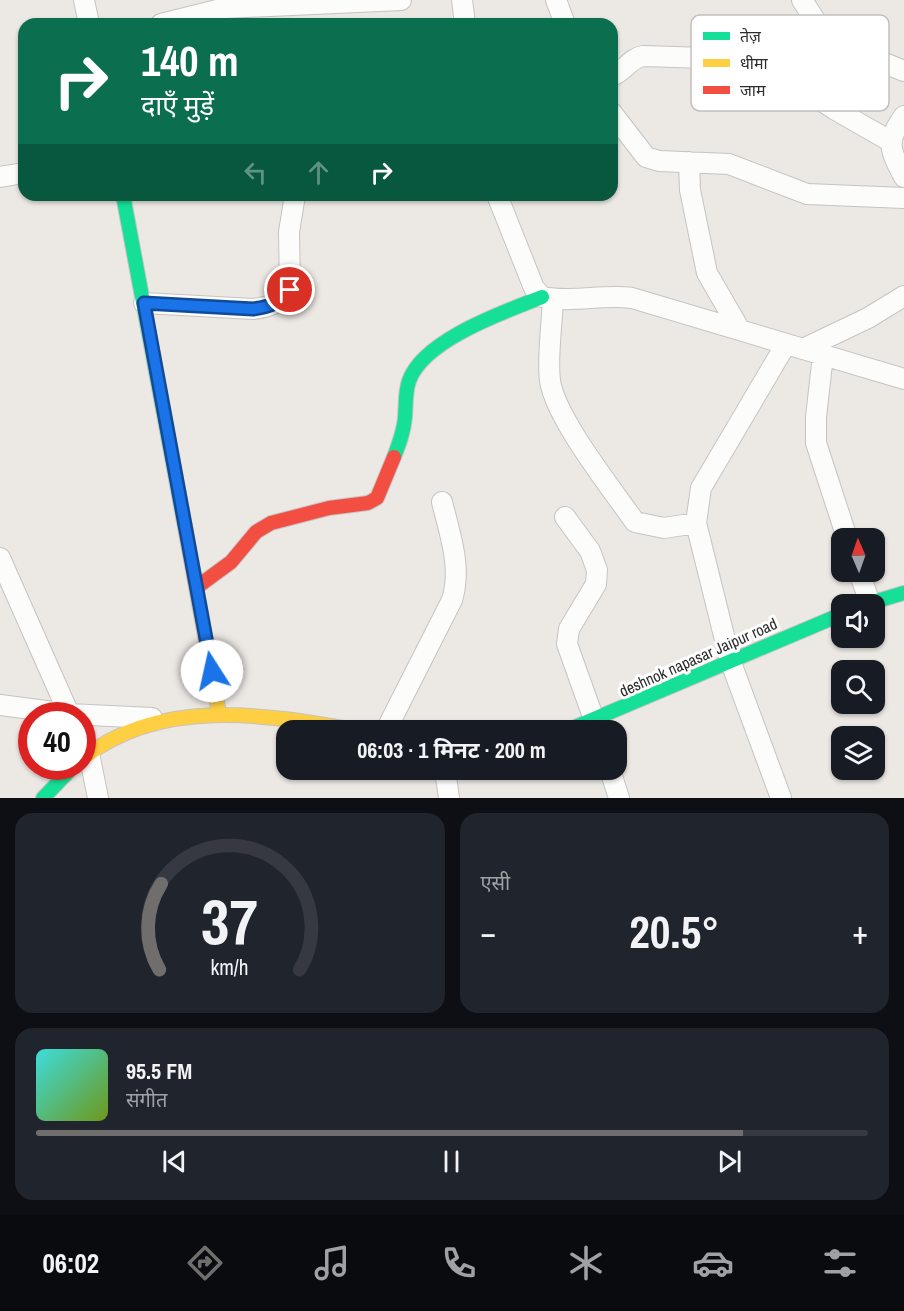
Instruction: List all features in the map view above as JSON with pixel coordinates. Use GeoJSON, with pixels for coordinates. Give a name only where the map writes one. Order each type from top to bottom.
{"type":"FeatureCollection","features":[{"type":"Feature","properties":{"kind":"street"},"geometry":{"type":"LineString","coordinates":[[84,0],[88,18]]}},
{"type":"Feature","properties":{"kind":"street"},"geometry":{"type":"LineString","coordinates":[[185,18],[225,8],[249,10],[401,0]]}},
{"type":"Feature","properties":{"kind":"street"},"geometry":{"type":"LineString","coordinates":[[462,0],[464,18]]}},
{"type":"Feature","properties":{"kind":"street"},"geometry":{"type":"LineString","coordinates":[[556,0],[563,18]]}},
{"type":"Feature","properties":{"kind":"street"},"geometry":{"type":"LineString","coordinates":[[802,0],[812,15]]}},
{"type":"Feature","properties":{"kind":"street"},"geometry":{"type":"LineString","coordinates":[[618,73],[625,70],[636,57],[691,58]]}},
{"type":"Feature","properties":{"kind":"street"},"geometry":{"type":"LineString","coordinates":[[889,65],[904,71]]}},
{"type":"Feature","properties":{"kind":"street"},"geometry":{"type":"LineString","coordinates":[[838,111],[890,141]]}},
{"type":"Feature","properties":{"kind":"street"},"geometry":{"type":"LineString","coordinates":[[904,116],[894,130],[890,141],[892,153],[904,177]]}},
{"type":"Feature","properties":{"kind":"street"},"geometry":{"type":"LineString","coordinates":[[618,121],[646,158],[659,161],[712,162],[744,168],[807,194],[904,198]]}},
{"type":"Feature","properties":{"kind":"street"},"geometry":{"type":"LineString","coordinates":[[689,162],[690,190],[707,273],[740,330]]}},
{"type":"Feature","properties":{"kind":"street"},"geometry":{"type":"LineString","coordinates":[[0,177],[18,174]]}},
{"type":"Feature","properties":{"kind":"street"},"geometry":{"type":"LineString","coordinates":[[124,201],[219,713]]}},
{"type":"Feature","properties":{"kind":"street"},"geometry":{"type":"LineString","coordinates":[[144,303],[253,309],[271,306],[282,299],[290,290],[289,232],[294,201]]}},
{"type":"Feature","properties":{"kind":"street"},"geometry":{"type":"LineString","coordinates":[[499,201],[534,288],[548,298],[569,301],[614,296],[632,297],[904,379]]}},
{"type":"Feature","properties":{"kind":"street"},"geometry":{"type":"LineString","coordinates":[[781,798],[730,660],[696,523],[701,488],[795,346],[868,318],[904,296]]}},
{"type":"Feature","properties":{"kind":"street"},"geometry":{"type":"LineString","coordinates":[[548,298],[550,381],[556,401],[567,422],[635,522],[664,528],[696,523]]}},
{"type":"Feature","properties":{"kind":"street"},"geometry":{"type":"LineString","coordinates":[[197,587],[219,572],[256,531],[271,523],[329,508],[368,503],[377,498],[382,491],[405,422],[410,378],[416,367],[426,357],[477,324],[548,298]]}},
{"type":"Feature","properties":{"kind":"street"},"geometry":{"type":"LineString","coordinates":[[823,355],[816,417],[816,443],[844,528]]}},
{"type":"Feature","properties":{"kind":"street"},"geometry":{"type":"LineString","coordinates":[[391,720],[452,600],[458,581],[456,559],[442,502]]}},
{"type":"Feature","properties":{"kind":"street"},"geometry":{"type":"LineString","coordinates":[[565,517],[590,551],[597,570],[596,584],[569,629],[567,644],[595,720]]}},
{"type":"Feature","properties":{"kind":"street"},"geometry":{"type":"LineString","coordinates":[[0,558],[64,702]]}},
{"type":"Feature","properties":{"kind":"street"},"geometry":{"type":"LineString","coordinates":[[885,599],[904,593]]}},
{"type":"Feature","properties":{"kind":"street","name":"deshnok napasar Jaipur road"},"geometry":{"type":"LineString","coordinates":[[609,720],[730,660],[831,619]]}},
{"type":"Feature","properties":{"kind":"street"},"geometry":{"type":"LineString","coordinates":[[0,705],[18,707]]}},
{"type":"Feature","properties":{"kind":"street"},"geometry":{"type":"LineString","coordinates":[[96,715],[166,718],[219,713],[258,714],[306,720]]}},
{"type":"Feature","properties":{"kind":"street"},"geometry":{"type":"LineString","coordinates":[[96,750],[124,734],[166,718]]}},
{"type":"Feature","properties":{"kind":"street"},"geometry":{"type":"LineString","coordinates":[[43,798],[60,780]]}},
{"type":"Feature","properties":{"kind":"street"},"geometry":{"type":"LineString","coordinates":[[93,780],[98,798]]}},
{"type":"Feature","properties":{"kind":"street"},"geometry":{"type":"LineString","coordinates":[[447,780],[449,798]]}},
{"type":"Feature","properties":{"kind":"street"},"geometry":{"type":"LineString","coordinates":[[613,780],[619,798]]}},
{"type":"Feature","properties":{"kind":"traffic: fast"},"geometry":{"type":"LineString","coordinates":[[124,201],[185,527]]}},
{"type":"Feature","properties":{"kind":"traffic: fast"},"geometry":{"type":"LineString","coordinates":[[394,457],[404,427],[409,381],[417,366],[447,340],[487,319],[542,297]]}},
{"type":"Feature","properties":{"kind":"traffic: fast"},"geometry":{"type":"LineString","coordinates":[[885,599],[904,593]]}},
{"type":"Feature","properties":{"kind":"traffic: fast"},"geometry":{"type":"LineString","coordinates":[[592,720],[831,619]]}},
{"type":"Feature","properties":{"kind":"traffic: fast"},"geometry":{"type":"LineString","coordinates":[[43,798],[60,780]]}},
{"type":"Feature","properties":{"kind":"traffic: slow"},"geometry":{"type":"LineString","coordinates":[[185,527],[219,713]]}},
{"type":"Feature","properties":{"kind":"traffic: slow"},"geometry":{"type":"LineString","coordinates":[[96,750],[112,739],[144,726],[178,718],[213,715],[291,720]]}},
{"type":"Feature","properties":{"kind":"traffic: jam"},"geometry":{"type":"LineString","coordinates":[[197,587],[231,562],[256,532],[271,523],[329,508],[368,503],[377,498],[394,457]]}},
{"type":"Feature","properties":{"kind":"route"},"geometry":{"type":"LineString","coordinates":[[212,671],[144,303],[253,309],[271,306],[290,290]]}}]}
